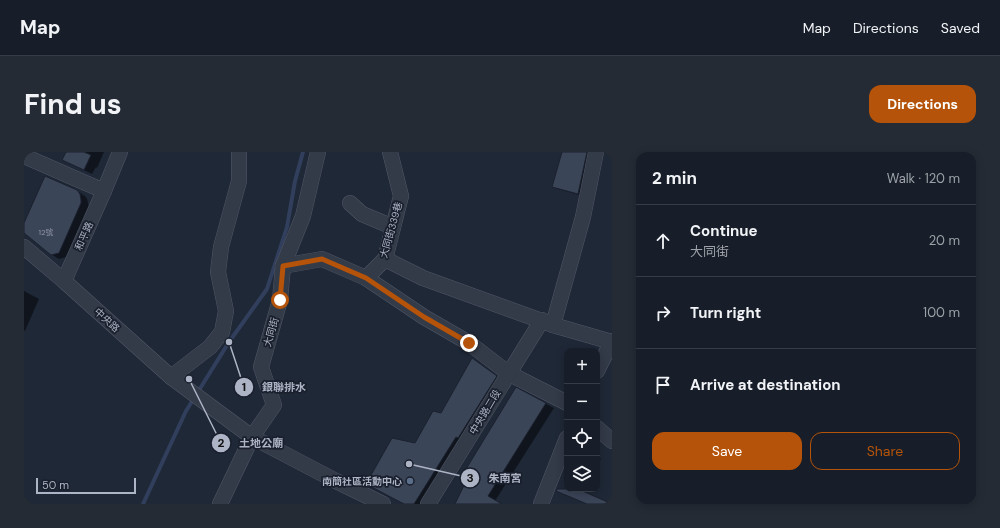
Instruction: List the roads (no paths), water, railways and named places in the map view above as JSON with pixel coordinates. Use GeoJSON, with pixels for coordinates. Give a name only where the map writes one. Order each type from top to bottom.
{"type":"FeatureCollection","features":[{"type":"Feature","properties":{"kind":"street","name":"和平路"},"geometry":{"type":"LineString","coordinates":[[64,281],[120,152]]}},
{"type":"Feature","properties":{"kind":"street"},"geometry":{"type":"LineString","coordinates":[[171,377],[210,347],[222,332],[226,311],[218,272],[221,247],[239,181],[239,152]]}},
{"type":"Feature","properties":{"kind":"street","name":"大同街"},"geometry":{"type":"LineString","coordinates":[[252,437],[274,406],[261,367],[280,300],[283,266],[303,216],[318,152]]}},
{"type":"Feature","properties":{"kind":"street","name":"大同街339巷"},"geometry":{"type":"LineString","coordinates":[[366,278],[385,259],[401,196],[390,152]]}},
{"type":"Feature","properties":{"kind":"street","name":"中央路二段"},"geometry":{"type":"LineString","coordinates":[[428,504],[508,373],[547,323],[583,217],[596,152]]}},
{"type":"Feature","properties":{"kind":"street"},"geometry":{"type":"LineString","coordinates":[[24,156],[104,191]]}},
{"type":"Feature","properties":{"kind":"street"},"geometry":{"type":"LineString","coordinates":[[350,203],[362,214],[393,227]]}},
{"type":"Feature","properties":{"kind":"street","name":"中央路"},"geometry":{"type":"LineString","coordinates":[[24,247],[171,377],[204,403],[252,437]]}},
{"type":"Feature","properties":{"kind":"street"},"geometry":{"type":"LineString","coordinates":[[283,266],[322,259],[366,278],[424,317],[469,343],[508,373],[564,401]]}},
{"type":"Feature","properties":{"kind":"street"},"geometry":{"type":"LineString","coordinates":[[385,259],[423,278],[547,323],[612,341],[600,365]]}},
{"type":"Feature","properties":{"kind":"street"},"geometry":{"type":"LineString","coordinates":[[600,431],[612,441]]}},
{"type":"Feature","properties":{"kind":"street"},"geometry":{"type":"LineString","coordinates":[[220,504],[252,437],[383,504]]}},
{"type":"Feature","properties":{"kind":"street"},"geometry":{"type":"LineString","coordinates":[[541,504],[564,446]]}},
{"type":"Feature","properties":{"kind":"waterway"},"geometry":{"type":"LineString","coordinates":[[143,504],[186,411],[229,342],[267,289],[287,227],[295,181],[303,152]]}},
{"type":"Feature","properties":{"kind":"place","name":"銀聯排水"},"geometry":{"type":"Point","coordinates":[229,342]}},
{"type":"Feature","properties":{"kind":"place","name":"土地公廟"},"geometry":{"type":"Point","coordinates":[189,379]}},
{"type":"Feature","properties":{"kind":"place","name":"朱南宮"},"geometry":{"type":"Point","coordinates":[409,464]}},
{"type":"Feature","properties":{"kind":"place","name":"南簡社區活動中心"},"geometry":{"type":"Point","coordinates":[410,481]}}]}
